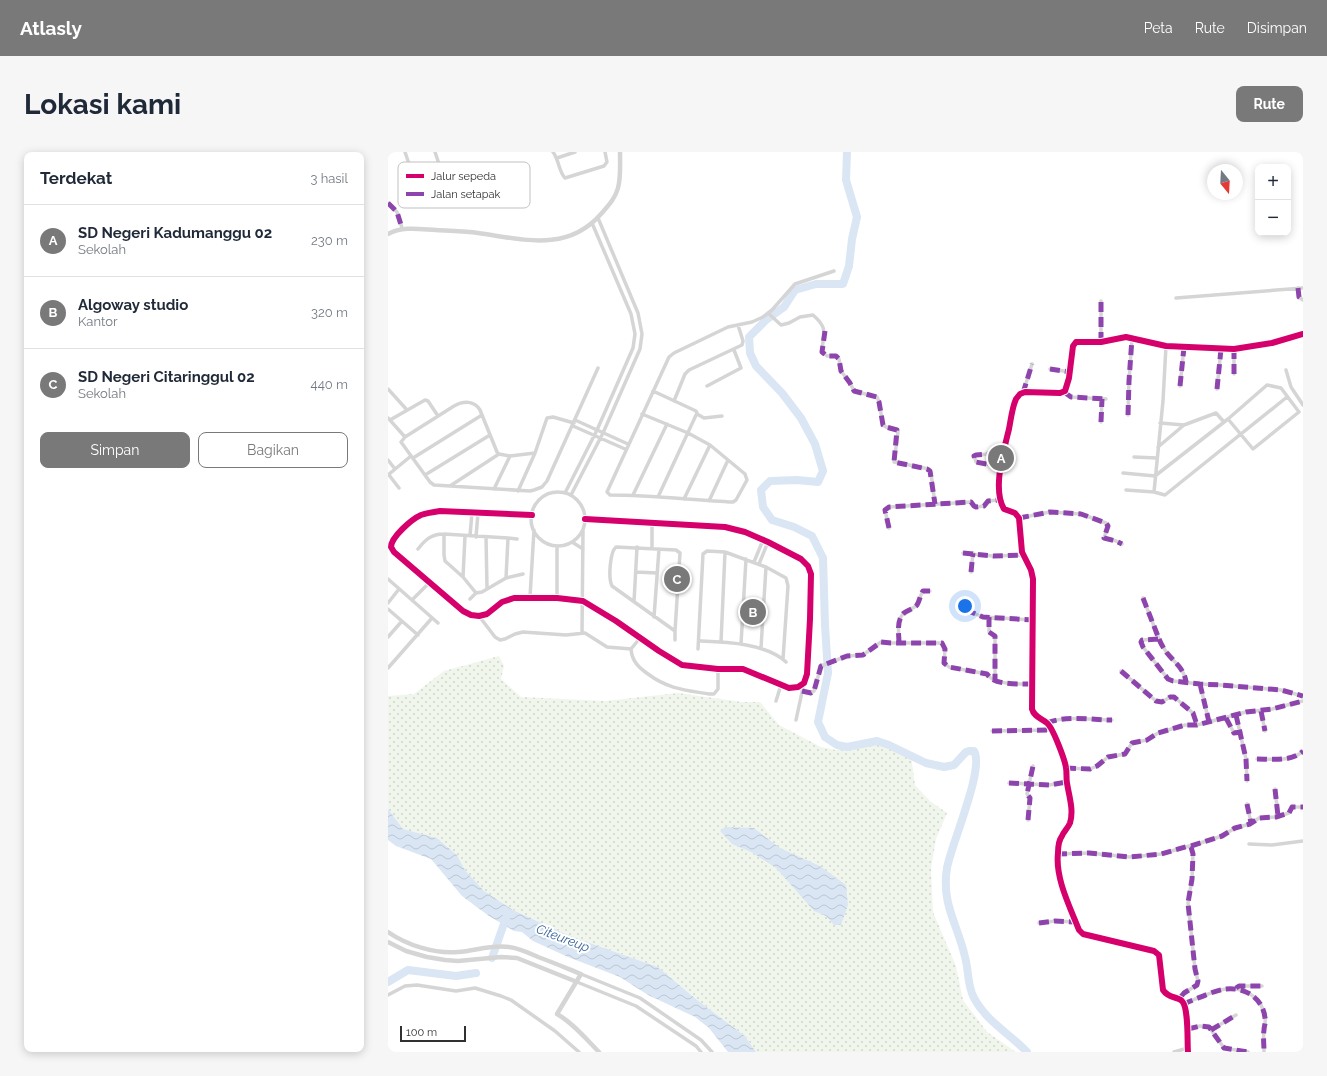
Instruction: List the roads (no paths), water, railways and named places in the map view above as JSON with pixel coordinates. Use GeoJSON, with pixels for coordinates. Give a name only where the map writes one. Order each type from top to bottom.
{"type":"FeatureCollection","features":[{"type":"Feature","properties":{"kind":"street"},"geometry":{"type":"LineString","coordinates":[[405,152],[408,162]]}},
{"type":"Feature","properties":{"kind":"street"},"geometry":{"type":"LineString","coordinates":[[435,152],[438,162]]}},
{"type":"Feature","properties":{"kind":"street"},"geometry":{"type":"LineString","coordinates":[[553,152],[557,158],[564,177],[568,178],[604,166],[607,162],[605,152]]}},
{"type":"Feature","properties":{"kind":"street"},"geometry":{"type":"LineString","coordinates":[[557,158],[575,152]]}},
{"type":"Feature","properties":{"kind":"street"},"geometry":{"type":"LineString","coordinates":[[388,234],[402,228],[478,233],[510,239],[538,241],[553,240],[569,236],[584,229],[598,218],[612,200],[619,180],[620,152]]}},
{"type":"Feature","properties":{"kind":"street"},"geometry":{"type":"LineString","coordinates":[[388,203],[397,212],[402,228]]}},
{"type":"Feature","properties":{"kind":"street"},"geometry":{"type":"LineString","coordinates":[[571,495],[601,438],[640,349],[642,334],[638,313],[598,218]]}},
{"type":"Feature","properties":{"kind":"street"},"geometry":{"type":"LineString","coordinates":[[565,493],[597,430],[633,348],[635,334],[631,314],[592,223]]}},
{"type":"Feature","properties":{"kind":"street"},"geometry":{"type":"LineString","coordinates":[[642,414],[688,433],[710,445],[746,476],[746,480],[737,499],[733,502],[658,496],[610,495],[607,492],[625,449],[667,359],[671,355],[728,327],[757,320],[769,314],[795,284],[834,271]]}},
{"type":"Feature","properties":{"kind":"street"},"geometry":{"type":"LineString","coordinates":[[1298,288],[1299,297],[1303,300]]}},
{"type":"Feature","properties":{"kind":"street"},"geometry":{"type":"LineString","coordinates":[[1176,298],[1303,288]]}},
{"type":"Feature","properties":{"kind":"street"},"geometry":{"type":"LineString","coordinates":[[1101,301],[1101,342]]}},
{"type":"Feature","properties":{"kind":"street"},"geometry":{"type":"LineString","coordinates":[[769,314],[783,325],[800,317],[810,315],[814,315],[819,320],[825,331],[822,352],[827,356],[836,356],[839,359],[841,371],[854,391],[877,397],[883,425],[897,430],[894,462],[927,469],[930,471],[935,504]]}},
{"type":"Feature","properties":{"kind":"street"},"geometry":{"type":"LineString","coordinates":[[674,401],[685,374],[689,370],[741,347],[743,343],[738,324]]}},
{"type":"Feature","properties":{"kind":"street"},"geometry":{"type":"LineString","coordinates":[[1064,392],[1068,383],[1074,343],[1078,342],[1101,342],[1121,338],[1132,338],[1166,346],[1234,349],[1272,343],[1303,334]]}},
{"type":"Feature","properties":{"kind":"street"},"geometry":{"type":"LineString","coordinates":[[1128,415],[1132,338]]}},
{"type":"Feature","properties":{"kind":"street"},"geometry":{"type":"LineString","coordinates":[[1154,492],[1163,401],[1166,346]]}},
{"type":"Feature","properties":{"kind":"street"},"geometry":{"type":"LineString","coordinates":[[1180,386],[1184,346]]}},
{"type":"Feature","properties":{"kind":"street"},"geometry":{"type":"LineString","coordinates":[[1217,389],[1221,348]]}},
{"type":"Feature","properties":{"kind":"street"},"geometry":{"type":"LineString","coordinates":[[1234,349],[1234,374]]}},
{"type":"Feature","properties":{"kind":"street"},"geometry":{"type":"LineString","coordinates":[[707,386],[741,369],[734,350]]}},
{"type":"Feature","properties":{"kind":"street"},"geometry":{"type":"LineString","coordinates":[[1032,364],[1023,393],[1019,396],[1015,403],[1001,467],[999,484],[1000,500],[1004,509],[1015,513],[1019,518],[1021,549],[1031,570],[1033,579],[1033,712],[1035,716],[1047,723],[1052,730],[1066,768],[1071,800],[1071,818],[1069,825],[1060,840],[1057,854],[1059,877],[1079,930],[1083,934],[1157,953],[1160,958],[1163,990],[1172,998],[1182,1001],[1184,1005],[1188,1029],[1188,1050],[1174,1052]]}},
{"type":"Feature","properties":{"kind":"street"},"geometry":{"type":"LineString","coordinates":[[499,454],[479,407],[465,402],[458,404],[405,437],[402,439],[401,443],[430,482],[434,485],[518,491],[534,490],[544,484],[574,423],[598,368]]}},
{"type":"Feature","properties":{"kind":"street"},"geometry":{"type":"LineString","coordinates":[[1050,369],[1070,372]]}},
{"type":"Feature","properties":{"kind":"street"},"geometry":{"type":"LineString","coordinates":[[1286,370],[1291,387],[1303,405]]}},
{"type":"Feature","properties":{"kind":"street"},"geometry":{"type":"LineString","coordinates":[[1123,473],[1155,476],[1228,419],[1267,385],[1281,388],[1299,412],[1253,449],[1228,419]]}},
{"type":"Feature","properties":{"kind":"street"},"geometry":{"type":"LineString","coordinates":[[388,388],[407,410]]}},
{"type":"Feature","properties":{"kind":"street"},"geometry":{"type":"LineString","coordinates":[[653,391],[696,411],[697,414],[704,418],[722,416]]}},
{"type":"Feature","properties":{"kind":"street"},"geometry":{"type":"LineString","coordinates":[[1023,393],[1064,392],[1071,397],[1104,399],[1101,422]]}},
{"type":"Feature","properties":{"kind":"street"},"geometry":{"type":"LineString","coordinates":[[1126,490],[1154,492],[1165,496],[1287,397]]}},
{"type":"Feature","properties":{"kind":"street"},"geometry":{"type":"LineString","coordinates":[[405,437],[389,419],[427,400],[438,416]]}},
{"type":"Feature","properties":{"kind":"street"},"geometry":{"type":"LineString","coordinates":[[1158,447],[1184,425],[1216,413],[1224,422]]}},
{"type":"Feature","properties":{"kind":"street"},"geometry":{"type":"LineString","coordinates":[[658,496],[697,414]]}},
{"type":"Feature","properties":{"kind":"street"},"geometry":{"type":"LineString","coordinates":[[399,488],[388,475],[412,457],[482,415]]}},
{"type":"Feature","properties":{"kind":"street"},"geometry":{"type":"LineString","coordinates":[[518,491],[535,453],[548,417],[553,417],[597,430],[628,444]]}},
{"type":"Feature","properties":{"kind":"street"},"geometry":{"type":"LineString","coordinates":[[574,423],[594,435],[625,449]]}},
{"type":"Feature","properties":{"kind":"street"},"geometry":{"type":"LineString","coordinates":[[1160,423],[1184,425]]}},
{"type":"Feature","properties":{"kind":"street"},"geometry":{"type":"LineString","coordinates":[[633,495],[667,424]]}},
{"type":"Feature","properties":{"kind":"street"},"geometry":{"type":"LineString","coordinates":[[425,475],[490,435]]}},
{"type":"Feature","properties":{"kind":"street"},"geometry":{"type":"LineString","coordinates":[[684,499],[710,445]]}},
{"type":"Feature","properties":{"kind":"street"},"geometry":{"type":"LineString","coordinates":[[449,486],[499,454],[510,456],[535,453]]}},
{"type":"Feature","properties":{"kind":"street"},"geometry":{"type":"LineString","coordinates":[[1001,467],[976,462],[974,456],[992,454],[1003,457]]}},
{"type":"Feature","properties":{"kind":"street"},"geometry":{"type":"LineString","coordinates":[[494,489],[510,456]]}},
{"type":"Feature","properties":{"kind":"street"},"geometry":{"type":"LineString","coordinates":[[1134,457],[1157,458]]}},
{"type":"Feature","properties":{"kind":"street"},"geometry":{"type":"LineString","coordinates":[[388,460],[395,469]]}},
{"type":"Feature","properties":{"kind":"street"},"geometry":{"type":"LineString","coordinates":[[709,501],[728,460]]}},
{"type":"Feature","properties":{"kind":"street"},"geometry":{"type":"LineString","coordinates":[[530,597],[534,530],[532,516],[534,508],[543,497],[557,492],[571,495],[579,501],[584,510],[585,519],[583,549],[582,633]]}},
{"type":"Feature","properties":{"kind":"street"},"geometry":{"type":"LineString","coordinates":[[889,528],[885,512],[887,508],[971,502],[974,506],[980,507],[984,506],[988,501],[1000,500]]}},
{"type":"Feature","properties":{"kind":"street"},"geometry":{"type":"LineString","coordinates":[[532,516],[440,511],[422,515],[412,520],[393,540],[390,550],[471,616],[479,616],[490,612],[506,600],[514,598],[557,598],[583,601],[682,665],[718,670],[743,669],[781,685],[794,688],[804,683]]}},
{"type":"Feature","properties":{"kind":"street"},"geometry":{"type":"LineString","coordinates":[[470,536],[472,512]]}},
{"type":"Feature","properties":{"kind":"street"},"geometry":{"type":"LineString","coordinates":[[1019,518],[1050,512],[1081,514],[1106,523],[1108,526],[1104,538],[1122,544]]}},
{"type":"Feature","properties":{"kind":"street"},"geometry":{"type":"LineString","coordinates":[[476,537],[478,513]]}},
{"type":"Feature","properties":{"kind":"street"},"geometry":{"type":"LineString","coordinates":[[585,519],[733,529],[745,532],[768,542],[800,559],[808,566],[810,570],[810,619],[807,674],[796,720]]}},
{"type":"Feature","properties":{"kind":"street"},"geometry":{"type":"LineString","coordinates":[[652,523],[652,548]]}},
{"type":"Feature","properties":{"kind":"street"},"geometry":{"type":"LineString","coordinates":[[534,530],[543,541],[557,546],[572,542],[584,529]]}},
{"type":"Feature","properties":{"kind":"street"},"geometry":{"type":"LineString","coordinates":[[444,534],[445,561],[463,577],[476,593]]}},
{"type":"Feature","properties":{"kind":"street"},"geometry":{"type":"LineString","coordinates":[[418,549],[431,536],[444,534],[517,539]]}},
{"type":"Feature","properties":{"kind":"street"},"geometry":{"type":"LineString","coordinates":[[463,577],[465,536]]}},
{"type":"Feature","properties":{"kind":"street"},"geometry":{"type":"LineString","coordinates":[[486,537],[487,588]]}},
{"type":"Feature","properties":{"kind":"street"},"geometry":{"type":"LineString","coordinates":[[506,578],[508,538]]}},
{"type":"Feature","properties":{"kind":"street"},"geometry":{"type":"LineString","coordinates":[[754,562],[763,540]]}},
{"type":"Feature","properties":{"kind":"street"},"geometry":{"type":"LineString","coordinates":[[572,542],[583,549]]}},
{"type":"Feature","properties":{"kind":"street"},"geometry":{"type":"LineString","coordinates":[[759,564],[768,542]]}},
{"type":"Feature","properties":{"kind":"street"},"geometry":{"type":"LineString","coordinates":[[557,546],[557,598]]}},
{"type":"Feature","properties":{"kind":"street"},"geometry":{"type":"LineString","coordinates":[[675,631],[614,588],[610,580],[612,552],[614,548],[618,546],[637,547],[676,550],[680,552],[675,640]]}},
{"type":"Feature","properties":{"kind":"street"},"geometry":{"type":"LineString","coordinates":[[634,602],[637,547]]}},
{"type":"Feature","properties":{"kind":"street"},"geometry":{"type":"LineString","coordinates":[[654,617],[659,549]]}},
{"type":"Feature","properties":{"kind":"street"},"geometry":{"type":"LineString","coordinates":[[698,649],[703,554],[707,551],[725,552],[766,567],[782,575],[787,581],[783,659]]}},
{"type":"Feature","properties":{"kind":"street"},"geometry":{"type":"LineString","coordinates":[[721,642],[725,552]]}},
{"type":"Feature","properties":{"kind":"street"},"geometry":{"type":"LineString","coordinates":[[963,553],[993,556],[1023,555]]}},
{"type":"Feature","properties":{"kind":"street"},"geometry":{"type":"LineString","coordinates":[[970,572],[973,553]]}},
{"type":"Feature","properties":{"kind":"street"},"geometry":{"type":"LineString","coordinates":[[741,644],[746,559]]}},
{"type":"Feature","properties":{"kind":"street"},"geometry":{"type":"LineString","coordinates":[[761,648],[766,567]]}},
{"type":"Feature","properties":{"kind":"street"},"geometry":{"type":"LineString","coordinates":[[636,572],[657,574]]}},
{"type":"Feature","properties":{"kind":"street"},"geometry":{"type":"LineString","coordinates":[[470,599],[476,593],[482,592],[506,578],[523,574]]}},
{"type":"Feature","properties":{"kind":"street"},"geometry":{"type":"LineString","coordinates":[[388,579],[438,623]]}},
{"type":"Feature","properties":{"kind":"street"},"geometry":{"type":"LineString","coordinates":[[412,600],[429,582]]}},
{"type":"Feature","properties":{"kind":"street"},"geometry":{"type":"LineString","coordinates":[[388,603],[399,589]]}},
{"type":"Feature","properties":{"kind":"street"},"geometry":{"type":"LineString","coordinates":[[899,643],[899,624],[901,616],[916,606],[924,591],[930,591]]}},
{"type":"Feature","properties":{"kind":"street"},"geometry":{"type":"LineString","coordinates":[[1143,598],[1158,639],[1167,653],[1176,661],[1184,674],[1186,683]]}},
{"type":"Feature","properties":{"kind":"street"},"geometry":{"type":"LineString","coordinates":[[744,601],[764,602]]}},
{"type":"Feature","properties":{"kind":"street"},"geometry":{"type":"LineString","coordinates":[[388,609],[418,635]]}},
{"type":"Feature","properties":{"kind":"street"},"geometry":{"type":"LineString","coordinates":[[966,610],[978,616],[1033,620]]}},
{"type":"Feature","properties":{"kind":"street"},"geometry":{"type":"LineString","coordinates":[[479,616],[494,637],[500,640],[523,632],[566,635],[582,633],[587,634],[607,647],[632,649]]}},
{"type":"Feature","properties":{"kind":"street"},"geometry":{"type":"LineString","coordinates":[[989,617],[989,632],[995,636],[995,681]]}},
{"type":"Feature","properties":{"kind":"street"},"geometry":{"type":"LineString","coordinates":[[388,668],[432,618]]}},
{"type":"Feature","properties":{"kind":"street"},"geometry":{"type":"LineString","coordinates":[[388,637],[402,621]]}},
{"type":"Feature","properties":{"kind":"street"},"geometry":{"type":"LineString","coordinates":[[640,638],[632,649],[633,659],[638,667],[669,686],[714,694],[718,689],[718,670]]}},
{"type":"Feature","properties":{"kind":"street"},"geometry":{"type":"LineString","coordinates":[[1158,639],[1142,640],[1141,642],[1143,647],[1168,679],[1186,683],[1282,690],[1303,696]]}},
{"type":"Feature","properties":{"kind":"street"},"geometry":{"type":"LineString","coordinates":[[698,641],[741,644],[761,648],[786,662]]}},
{"type":"Feature","properties":{"kind":"street"},"geometry":{"type":"LineString","coordinates":[[802,691],[811,693],[814,692],[821,666],[847,656],[863,655],[881,642],[942,643],[945,646],[945,665],[957,669],[987,674],[995,681],[1015,684],[1032,684]]}},
{"type":"Feature","properties":{"kind":"street"},"geometry":{"type":"LineString","coordinates":[[1121,671],[1156,700],[1162,702],[1170,697],[1174,697],[1193,713],[1197,725]]}},
{"type":"Feature","properties":{"kind":"street"},"geometry":{"type":"LineString","coordinates":[[1200,684],[1208,722]]}},
{"type":"Feature","properties":{"kind":"street"},"geometry":{"type":"LineString","coordinates":[[776,701],[781,685]]}},
{"type":"Feature","properties":{"kind":"street"},"geometry":{"type":"LineString","coordinates":[[1066,768],[1087,770],[1108,757],[1126,754],[1132,743],[1147,740],[1163,731],[1185,725],[1197,725],[1250,711],[1261,711],[1303,701]]}},
{"type":"Feature","properties":{"kind":"street"},"geometry":{"type":"LineString","coordinates":[[1261,711],[1264,731]]}},
{"type":"Feature","properties":{"kind":"street"},"geometry":{"type":"LineString","coordinates":[[1236,715],[1246,759],[1247,781]]}},
{"type":"Feature","properties":{"kind":"street"},"geometry":{"type":"LineString","coordinates":[[1226,718],[1234,733],[1241,732]]}},
{"type":"Feature","properties":{"kind":"street"},"geometry":{"type":"LineString","coordinates":[[1047,723],[1073,719],[1112,720]]}},
{"type":"Feature","properties":{"kind":"street"},"geometry":{"type":"LineString","coordinates":[[992,731],[1052,730]]}},
{"type":"Feature","properties":{"kind":"street"},"geometry":{"type":"LineString","coordinates":[[1257,759],[1292,758],[1298,756],[1303,751]]}},
{"type":"Feature","properties":{"kind":"street"},"geometry":{"type":"LineString","coordinates":[[1028,820],[1030,797],[1027,795],[1033,766]]}},
{"type":"Feature","properties":{"kind":"street"},"geometry":{"type":"LineString","coordinates":[[1009,783],[1056,785],[1067,782]]}},
{"type":"Feature","properties":{"kind":"street"},"geometry":{"type":"LineString","coordinates":[[1275,788],[1278,816]]}},
{"type":"Feature","properties":{"kind":"street"},"geometry":{"type":"LineString","coordinates":[[1247,804],[1252,823]]}},
{"type":"Feature","properties":{"kind":"street"},"geometry":{"type":"LineString","coordinates":[[1057,854],[1089,853],[1115,857],[1161,854],[1222,836],[1235,828],[1252,823],[1259,818],[1289,813],[1292,807],[1303,807]]}},
{"type":"Feature","properties":{"kind":"street"},"geometry":{"type":"LineString","coordinates":[[1249,844],[1272,845],[1303,841]]}},
{"type":"Feature","properties":{"kind":"street"},"geometry":{"type":"LineString","coordinates":[[1179,999],[1184,993],[1198,985],[1188,903],[1192,879],[1193,854],[1191,846]]}},
{"type":"Feature","properties":{"kind":"street"},"geometry":{"type":"LineString","coordinates":[[1039,923],[1055,921],[1076,922]]}},
{"type":"Feature","properties":{"kind":"street"},"geometry":{"type":"LineString","coordinates":[[388,932],[409,944],[445,952],[458,952],[488,947],[508,946],[521,950],[640,998],[701,1040],[712,1052]]}},
{"type":"Feature","properties":{"kind":"street"},"geometry":{"type":"LineString","coordinates":[[388,942],[406,951],[427,957],[458,961],[501,957],[517,958],[636,1006],[696,1046],[701,1052]]}},
{"type":"Feature","properties":{"kind":"street"},"geometry":{"type":"LineString","coordinates":[[581,974],[557,1014],[576,1029],[599,1052]]}},
{"type":"Feature","properties":{"kind":"street"},"geometry":{"type":"LineString","coordinates":[[388,995],[405,986],[417,985],[456,991],[475,988],[511,1000],[555,1031],[579,1052]]}},
{"type":"Feature","properties":{"kind":"street"},"geometry":{"type":"LineString","coordinates":[[1235,989],[1239,986],[1262,986]]}},
{"type":"Feature","properties":{"kind":"street"},"geometry":{"type":"LineString","coordinates":[[1184,1005],[1188,1002],[1225,989],[1235,989],[1246,992],[1258,999],[1265,1019],[1264,1052]]}},
{"type":"Feature","properties":{"kind":"street"},"geometry":{"type":"LineString","coordinates":[[1211,1030],[1236,1015]]}},
{"type":"Feature","properties":{"kind":"street"},"geometry":{"type":"LineString","coordinates":[[1188,1029],[1205,1026],[1210,1027],[1224,1048],[1248,1052]]}},
{"type":"Feature","properties":{"kind":"water","name":"Citeureup"},"geometry":{"type":"Polygon","coordinates":[[[388,809],[403,829],[437,838],[457,855],[465,870],[484,891],[513,910],[570,936],[658,967],[696,999],[745,1036],[756,1052],[728,1052],[709,1028],[695,1017],[648,995],[620,977],[568,957],[533,941],[522,932],[514,931],[489,916],[462,896],[431,859],[396,846],[388,840],[388,809]]]}},
{"type":"Feature","properties":{"kind":"water"},"geometry":{"type":"Polygon","coordinates":[[[725,827],[754,828],[780,848],[820,866],[846,885],[848,905],[841,925],[834,925],[826,916],[814,911],[776,868],[751,852],[732,844],[720,831],[725,827]]]}},
{"type":"Feature","properties":{"kind":"waterway"},"geometry":{"type":"LineString","coordinates":[[847,152],[846,180],[857,217],[852,239],[849,266],[843,284],[816,284],[795,290],[784,307],[766,320],[749,337],[750,353],[756,366],[782,393],[801,418],[815,444],[823,471],[818,482],[797,480],[770,481],[761,490],[763,507],[772,520],[794,527],[812,536],[823,558],[828,673],[818,722],[825,737],[837,745],[847,747],[877,741],[889,745],[926,763],[944,767],[954,765],[966,752],[974,751],[976,760],[975,773],[947,868],[946,893],[951,914],[962,945],[970,988],[974,998],[985,1014],[1027,1052]]}},
{"type":"Feature","properties":{"kind":"waterway"},"geometry":{"type":"LineString","coordinates":[[492,958],[507,915]]}},
{"type":"Feature","properties":{"kind":"waterway"},"geometry":{"type":"LineString","coordinates":[[388,982],[408,970],[456,976],[476,973]]}},
{"type":"Feature","properties":{"kind":"place","name":"SD Negeri Kadumanggu 02"},"geometry":{"type":"Point","coordinates":[1001,458]}},
{"type":"Feature","properties":{"kind":"place","name":"SD Negeri Citaringgul 02"},"geometry":{"type":"Point","coordinates":[677,579]}},
{"type":"Feature","properties":{"kind":"place","name":"Algoway studio"},"geometry":{"type":"Point","coordinates":[753,612]}}]}
